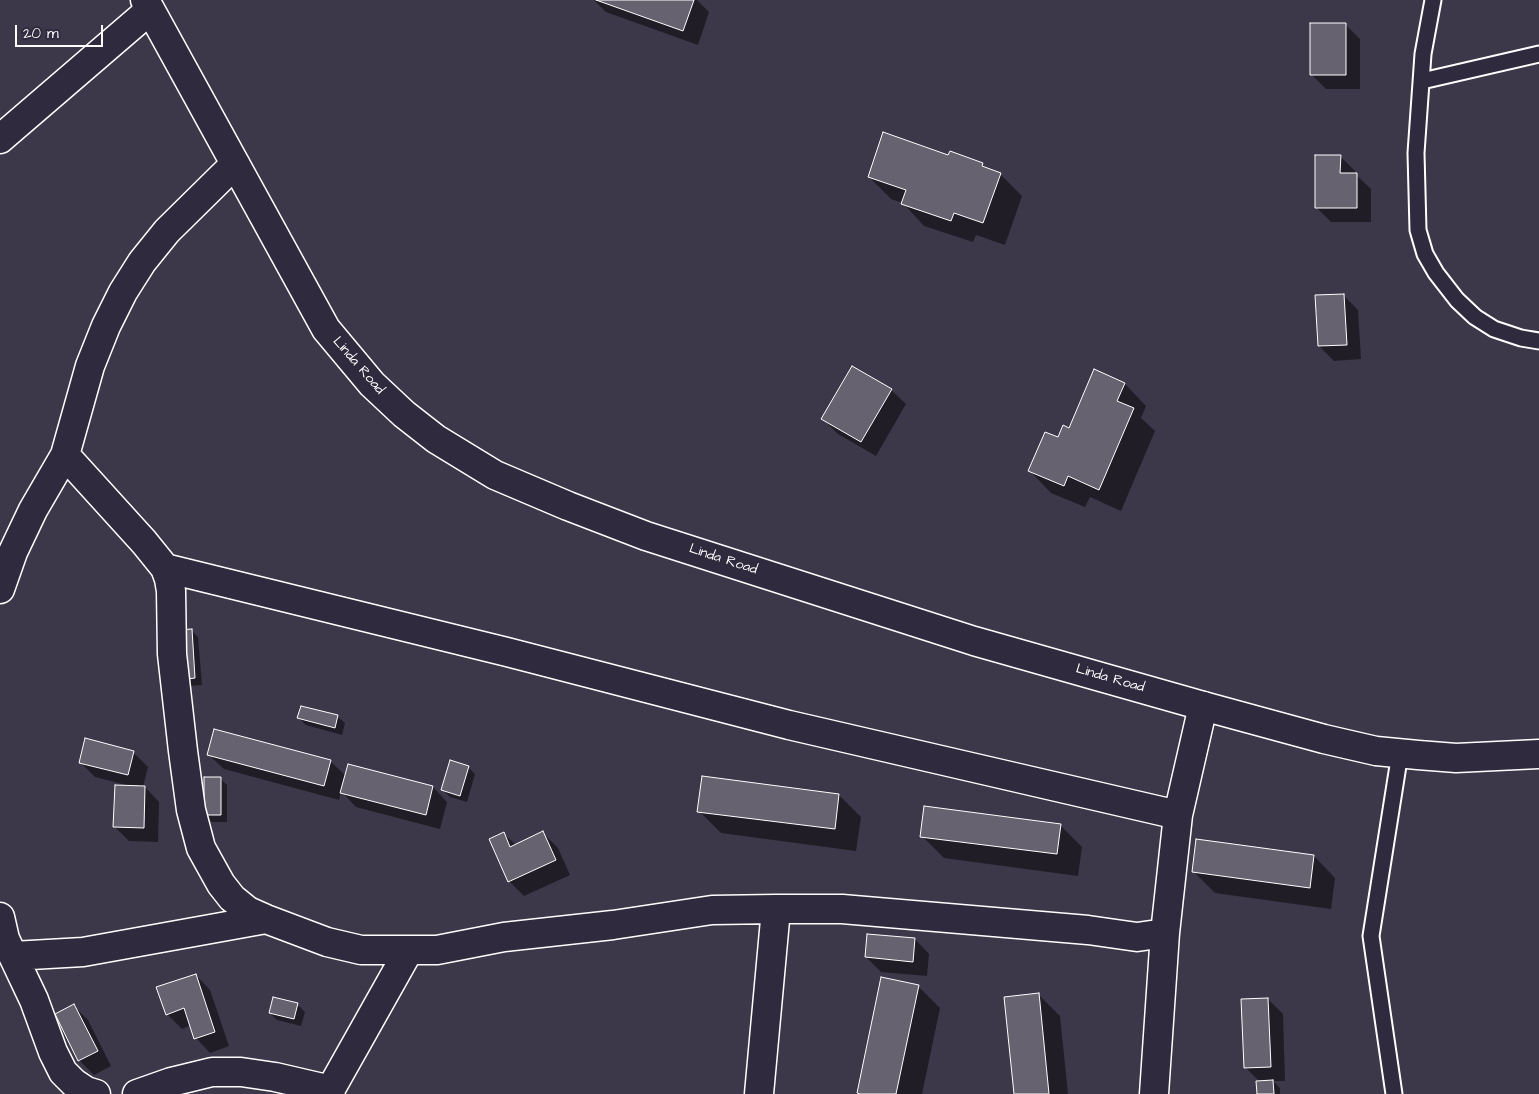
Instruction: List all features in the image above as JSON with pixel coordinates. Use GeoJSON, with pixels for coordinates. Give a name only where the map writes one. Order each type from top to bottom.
{"type":"FeatureCollection","features":[{"type":"Feature","properties":{"kind":"street"},"geometry":{"type":"LineString","coordinates":[[0,138],[147,5]]}},
{"type":"Feature","properties":{"kind":"street","name":"Linda Road"},"geometry":{"type":"LineString","coordinates":[[147,5],[326,329],[372,384],[404,414],[430,434],[495,475],[646,536],[974,640],[1332,741],[1376,751],[1456,758],[1539,754]]}},
{"type":"Feature","properties":{"kind":"street"},"geometry":{"type":"LineString","coordinates":[[0,590],[13,552],[65,455],[90,366],[106,326],[123,292],[142,262],[167,231],[235,164]]}},
{"type":"Feature","properties":{"kind":"street"},"geometry":{"type":"LineString","coordinates":[[65,455],[165,568],[171,591],[172,654],[191,810],[202,848],[221,884],[232,898],[248,911],[266,919],[327,942],[361,950],[437,950],[504,937],[613,925],[712,910],[776,908],[842,909],[1088,930],[1137,937],[1165,933]]}},
{"type":"Feature","properties":{"kind":"street"},"geometry":{"type":"LineString","coordinates":[[165,568],[789,725],[1178,814]]}},
{"type":"Feature","properties":{"kind":"street"},"geometry":{"type":"LineString","coordinates":[[1154,1094],[1165,933],[1178,814],[1203,706]]}},
{"type":"Feature","properties":{"kind":"street"},"geometry":{"type":"LineString","coordinates":[[760,1094],[776,908]]}},
{"type":"Feature","properties":{"kind":"street"},"geometry":{"type":"LineString","coordinates":[[0,917],[5,939],[34,1000],[53,1052],[63,1072],[74,1083],[86,1091],[96,1094]]}},
{"type":"Feature","properties":{"kind":"street"},"geometry":{"type":"LineString","coordinates":[[13,956],[100,950],[266,919]]}},
{"type":"Feature","properties":{"kind":"street"},"geometry":{"type":"LineString","coordinates":[[137,1094],[171,1082],[212,1072],[241,1072],[275,1077],[330,1092],[409,950]]}},
{"type":"Feature","properties":{"kind":"lane"},"geometry":{"type":"LineString","coordinates":[[1433,0],[1423,54],[1416,153],[1418,230],[1425,254],[1436,273],[1457,300],[1475,317],[1494,329],[1539,341]]}},
{"type":"Feature","properties":{"kind":"lane"},"geometry":{"type":"LineString","coordinates":[[1422,81],[1539,54]]}},
{"type":"Feature","properties":{"kind":"lane"},"geometry":{"type":"LineString","coordinates":[[1394,1094],[1371,936],[1400,753]]}},
{"type":"Feature","properties":{"kind":"building"},"geometry":{"type":"Polygon","coordinates":[[[596,0],[694,0],[683,31],[596,0]]]}},
{"type":"Feature","properties":{"kind":"building"},"geometry":{"type":"Polygon","coordinates":[[[1310,23],[1346,23],[1346,75],[1310,75],[1310,23]]]}},
{"type":"Feature","properties":{"kind":"building"},"geometry":{"type":"Polygon","coordinates":[[[883,132],[948,155],[950,151],[983,163],[982,166],[1001,173],[983,223],[954,213],[951,221],[901,204],[906,190],[868,177],[883,132]]]}},
{"type":"Feature","properties":{"kind":"building"},"geometry":{"type":"Polygon","coordinates":[[[1315,155],[1341,155],[1340,173],[1357,173],[1357,208],[1315,208],[1315,155]]]}},
{"type":"Feature","properties":{"kind":"building"},"geometry":{"type":"Polygon","coordinates":[[[1344,294],[1347,345],[1318,346],[1315,295],[1344,294]]]}},
{"type":"Feature","properties":{"kind":"building"},"geometry":{"type":"Polygon","coordinates":[[[852,366],[892,389],[861,442],[821,419],[852,366]]]}},
{"type":"Feature","properties":{"kind":"building"},"geometry":{"type":"Polygon","coordinates":[[[1094,369],[1125,383],[1117,401],[1134,408],[1099,490],[1068,476],[1064,486],[1028,471],[1045,432],[1058,437],[1063,425],[1069,428],[1094,369]]]}},
{"type":"Feature","properties":{"kind":"building"},"geometry":{"type":"Polygon","coordinates":[[[192,629],[195,678],[180,680],[177,630],[192,629]]]}},
{"type":"Feature","properties":{"kind":"building"},"geometry":{"type":"Polygon","coordinates":[[[301,706],[338,715],[335,728],[297,718],[301,706]]]}},
{"type":"Feature","properties":{"kind":"building"},"geometry":{"type":"Polygon","coordinates":[[[214,729],[331,760],[324,786],[207,755],[214,729]]]}},
{"type":"Feature","properties":{"kind":"building"},"geometry":{"type":"Polygon","coordinates":[[[85,738],[134,751],[128,775],[79,763],[85,738]]]}},
{"type":"Feature","properties":{"kind":"building"},"geometry":{"type":"Polygon","coordinates":[[[450,760],[469,766],[460,796],[441,790],[450,760]]]}},
{"type":"Feature","properties":{"kind":"building"},"geometry":{"type":"Polygon","coordinates":[[[348,764],[433,786],[426,815],[340,793],[348,764]]]}},
{"type":"Feature","properties":{"kind":"building"},"geometry":{"type":"Polygon","coordinates":[[[702,776],[839,794],[835,829],[697,812],[702,776]]]}},
{"type":"Feature","properties":{"kind":"building"},"geometry":{"type":"Polygon","coordinates":[[[204,777],[221,777],[221,815],[204,815],[204,777]]]}},
{"type":"Feature","properties":{"kind":"building"},"geometry":{"type":"Polygon","coordinates":[[[115,785],[145,786],[144,828],[113,827],[115,785]]]}},
{"type":"Feature","properties":{"kind":"building"},"geometry":{"type":"Polygon","coordinates":[[[924,806],[1061,824],[1057,854],[920,837],[924,806]]]}},
{"type":"Feature","properties":{"kind":"building"},"geometry":{"type":"Polygon","coordinates":[[[543,831],[556,860],[508,882],[489,839],[504,832],[510,847],[543,831]]]}},
{"type":"Feature","properties":{"kind":"building"},"geometry":{"type":"Polygon","coordinates":[[[1196,839],[1314,855],[1310,888],[1192,872],[1196,839]]]}},
{"type":"Feature","properties":{"kind":"building"},"geometry":{"type":"Polygon","coordinates":[[[867,934],[915,938],[913,962],[865,957],[867,934]]]}},
{"type":"Feature","properties":{"kind":"building"},"geometry":{"type":"Polygon","coordinates":[[[196,974],[215,1032],[194,1039],[184,1008],[166,1015],[156,987],[196,974]]]}},
{"type":"Feature","properties":{"kind":"building"},"geometry":{"type":"Polygon","coordinates":[[[881,977],[919,985],[896,1094],[860,1094],[857,1093],[881,977]]]}},
{"type":"Feature","properties":{"kind":"building"},"geometry":{"type":"Polygon","coordinates":[[[1039,993],[1049,1094],[1014,1094],[1004,997],[1039,993]]]}},
{"type":"Feature","properties":{"kind":"building"},"geometry":{"type":"Polygon","coordinates":[[[273,997],[298,1003],[294,1019],[269,1013],[273,997]]]}},
{"type":"Feature","properties":{"kind":"building"},"geometry":{"type":"Polygon","coordinates":[[[1268,998],[1271,1067],[1244,1068],[1241,999],[1268,998]]]}},
{"type":"Feature","properties":{"kind":"building"},"geometry":{"type":"Polygon","coordinates":[[[74,1004],[98,1051],[78,1061],[55,1014],[74,1004]]]}},
{"type":"Feature","properties":{"kind":"building"},"geometry":{"type":"Polygon","coordinates":[[[1273,1080],[1274,1094],[1257,1094],[1256,1081],[1273,1080]]]}}]}
